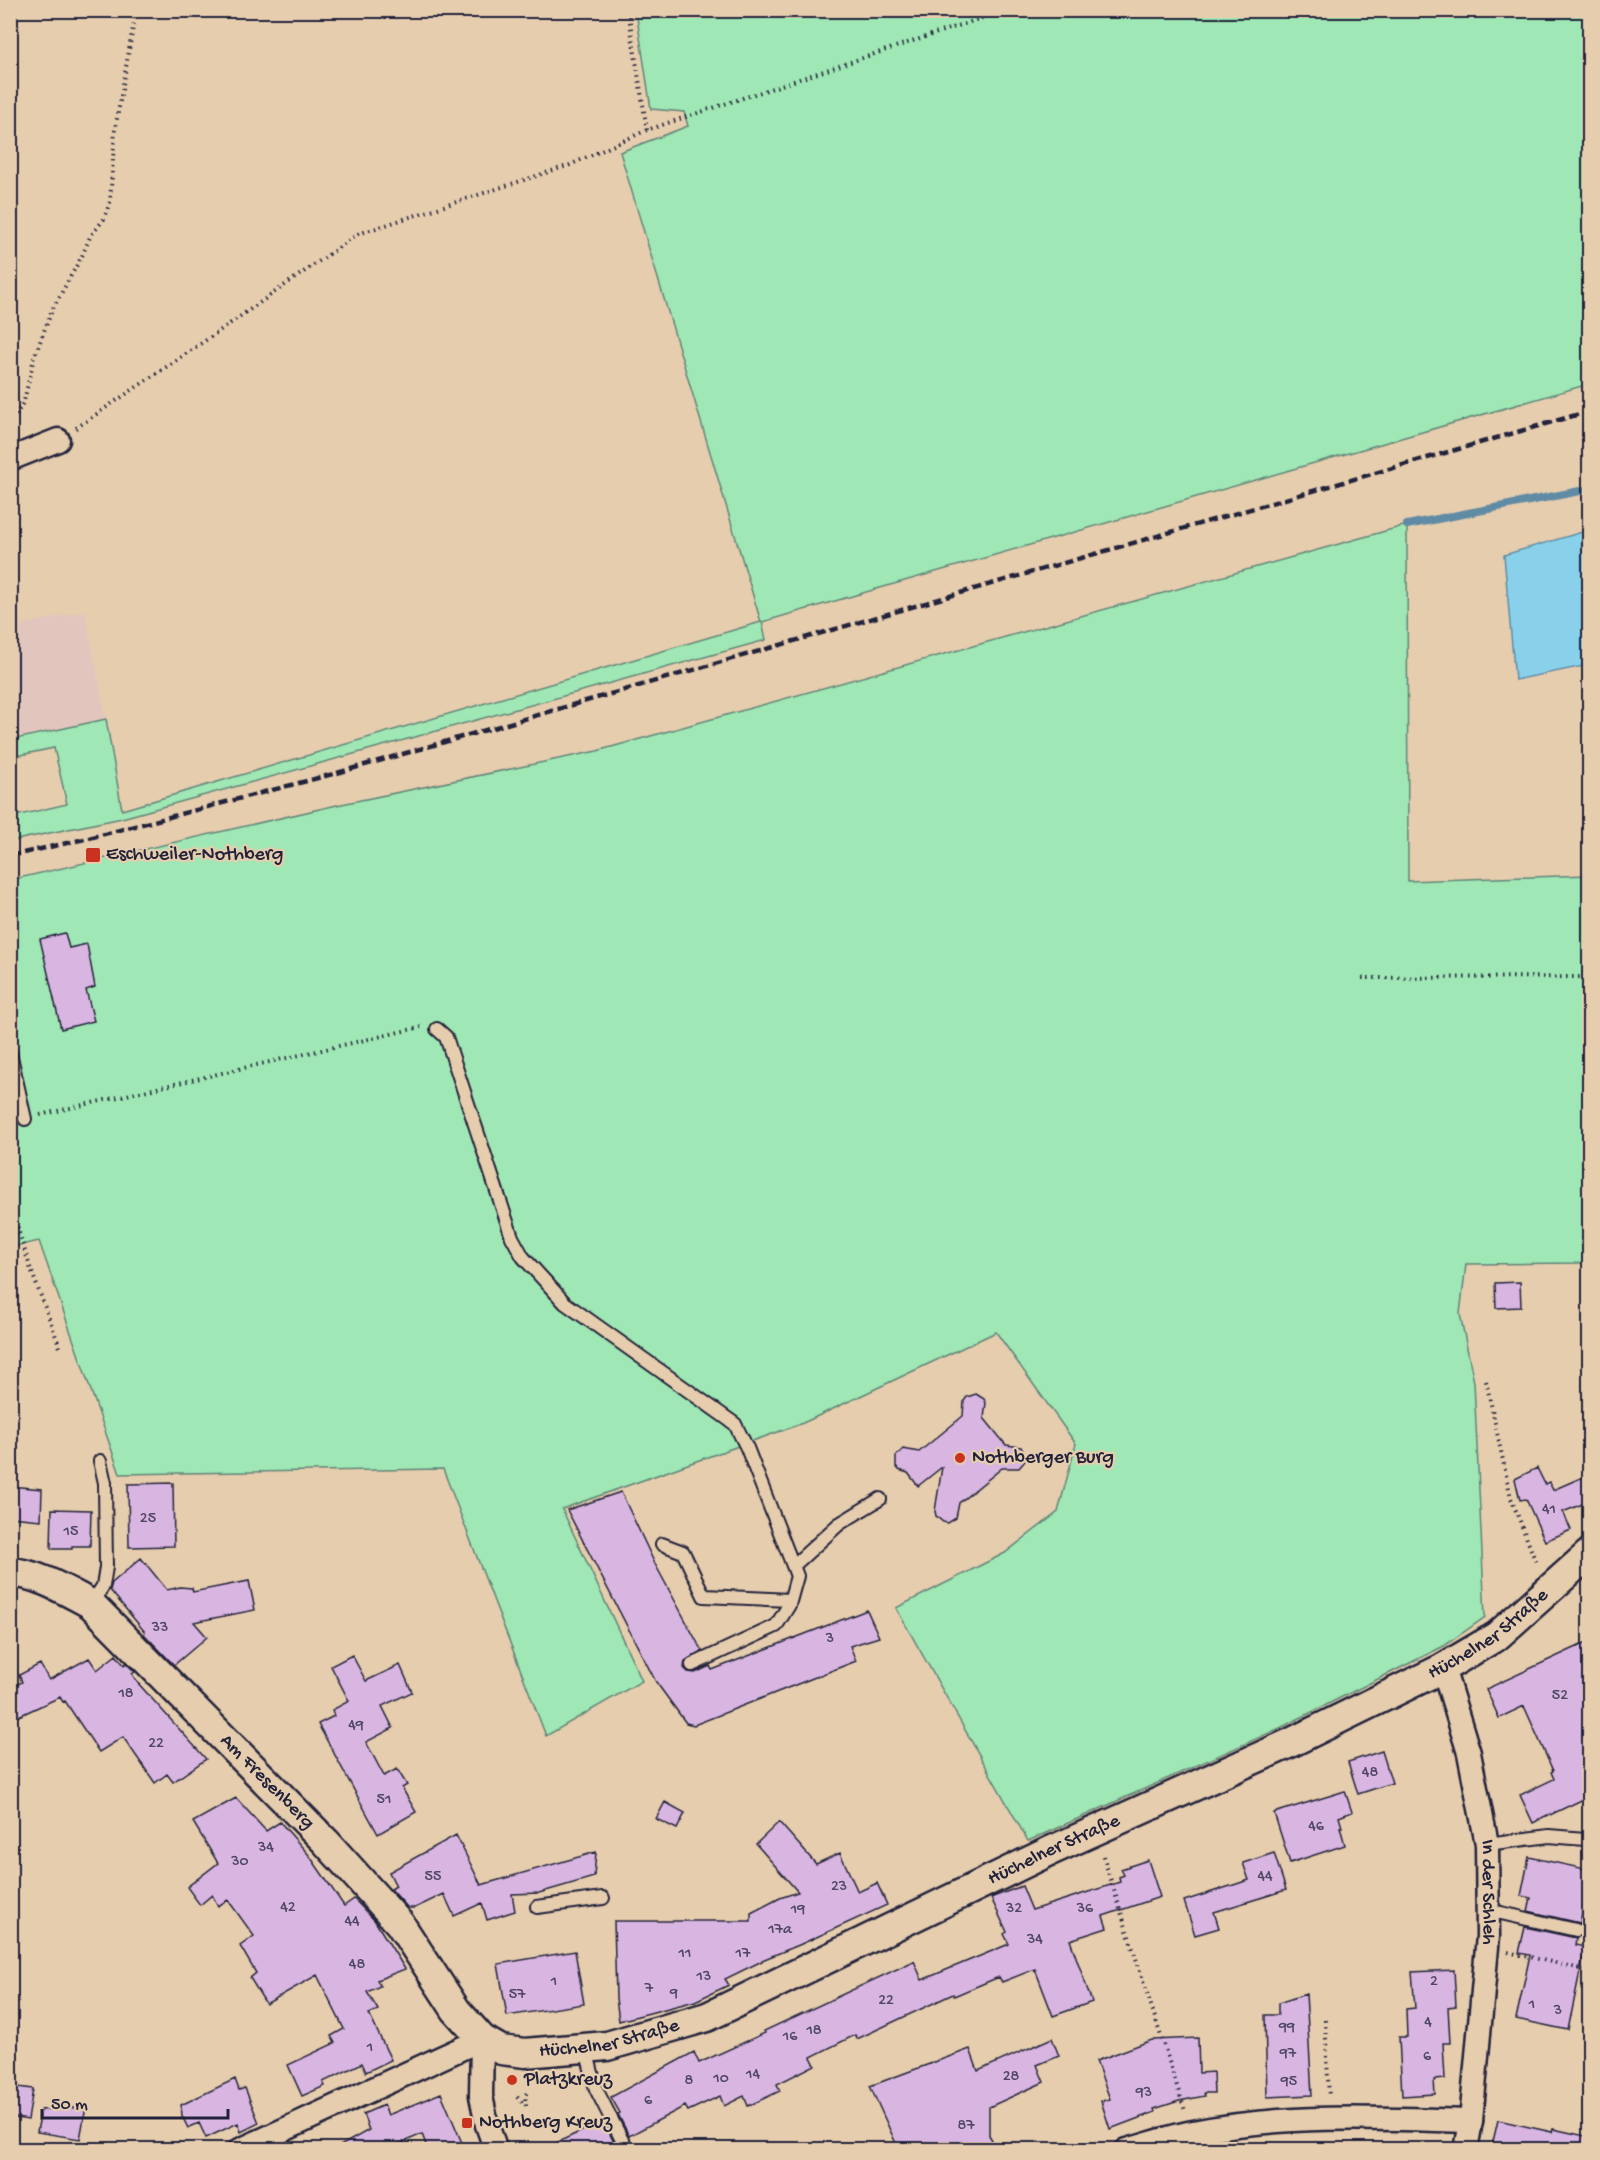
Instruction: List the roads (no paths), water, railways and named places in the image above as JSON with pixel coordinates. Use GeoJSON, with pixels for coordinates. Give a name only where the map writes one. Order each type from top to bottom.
{"type":"FeatureCollection","features":[{"type":"Feature","properties":{"kind":"street"},"geometry":{"type":"LineString","coordinates":[[10,459],[58,440]]}},
{"type":"Feature","properties":{"kind":"street","name":"Hüchelner Straße"},"geometry":{"type":"LineString","coordinates":[[482,2039],[501,2050],[525,2053],[586,2049],[607,2046],[707,2017],[1095,1831],[1288,1744],[1443,1668],[1497,1636],[1590,1553]]}},
{"type":"Feature","properties":{"kind":"street","name":"Am Fresenberg"},"geometry":{"type":"LineString","coordinates":[[10,1572],[56,1586],[91,1604],[341,1858],[400,1924],[456,2010],[482,2039]]}},
{"type":"Feature","properties":{"kind":"street","name":"In der Schleh"},"geometry":{"type":"LineString","coordinates":[[1443,1668],[1469,1753],[1487,1844],[1487,1949],[1471,2121],[1466,2150]]}},
{"type":"Feature","properties":{"kind":"street"},"geometry":{"type":"LineString","coordinates":[[240,2150],[482,2039],[481,2096],[487,2125],[496,2150]]}},
{"type":"Feature","properties":{"kind":"street"},"geometry":{"type":"LineString","coordinates":[[1127,2150],[1192,2132],[1242,2125],[1358,2117],[1471,2121]]}},
{"type":"Feature","properties":{"kind":"lane"},"geometry":{"type":"LineString","coordinates":[[437,1029],[446,1037],[512,1237],[524,1257],[565,1303],[735,1424],[747,1448],[796,1576],[790,1600],[776,1626],[692,1665]]}},
{"type":"Feature","properties":{"kind":"lane"},"geometry":{"type":"LineString","coordinates":[[10,1052],[25,1119]]}},
{"type":"Feature","properties":{"kind":"lane"},"geometry":{"type":"LineString","coordinates":[[91,1604],[103,1586],[106,1567],[105,1483],[100,1461]]}},
{"type":"Feature","properties":{"kind":"lane"},"geometry":{"type":"LineString","coordinates":[[793,1566],[839,1524],[880,1499]]}},
{"type":"Feature","properties":{"kind":"lane"},"geometry":{"type":"LineString","coordinates":[[662,1544],[683,1552],[704,1596],[790,1600]]}},
{"type":"Feature","properties":{"kind":"lane"},"geometry":{"type":"LineString","coordinates":[[1487,1844],[1549,1836],[1585,1839]]}},
{"type":"Feature","properties":{"kind":"lane"},"geometry":{"type":"LineString","coordinates":[[537,1907],[603,1898]]}},
{"type":"Feature","properties":{"kind":"lane"},"geometry":{"type":"LineString","coordinates":[[1488,1910],[1575,1930]]}},
{"type":"Feature","properties":{"kind":"lane"},"geometry":{"type":"LineString","coordinates":[[586,2049],[596,2089],[627,2150]]}},
{"type":"Feature","properties":{"kind":"water"},"geometry":{"type":"Polygon","coordinates":[[[1589,530],[1589,665],[1515,680],[1504,555],[1589,530]]]}},
{"type":"Feature","properties":{"kind":"waterway"},"geometry":{"type":"LineString","coordinates":[[1407,525],[1590,489]]}},
{"type":"Feature","properties":{"kind":"railway"},"geometry":{"type":"LineString","coordinates":[[10,856],[89,838],[337,773],[1590,411]]}},
{"type":"Feature","properties":{"kind":"place","name":"Eschweiler-Nothberg"},"geometry":{"type":"Point","coordinates":[93,855]}},
{"type":"Feature","properties":{"kind":"place","name":"Nothberger Burg"},"geometry":{"type":"Point","coordinates":[960,1458]}},
{"type":"Feature","properties":{"kind":"place","name":"Platzkreuz"},"geometry":{"type":"Point","coordinates":[512,2080]}},
{"type":"Feature","properties":{"kind":"place","name":"Nothberg Kreuz"},"geometry":{"type":"Point","coordinates":[467,2123]}}]}
